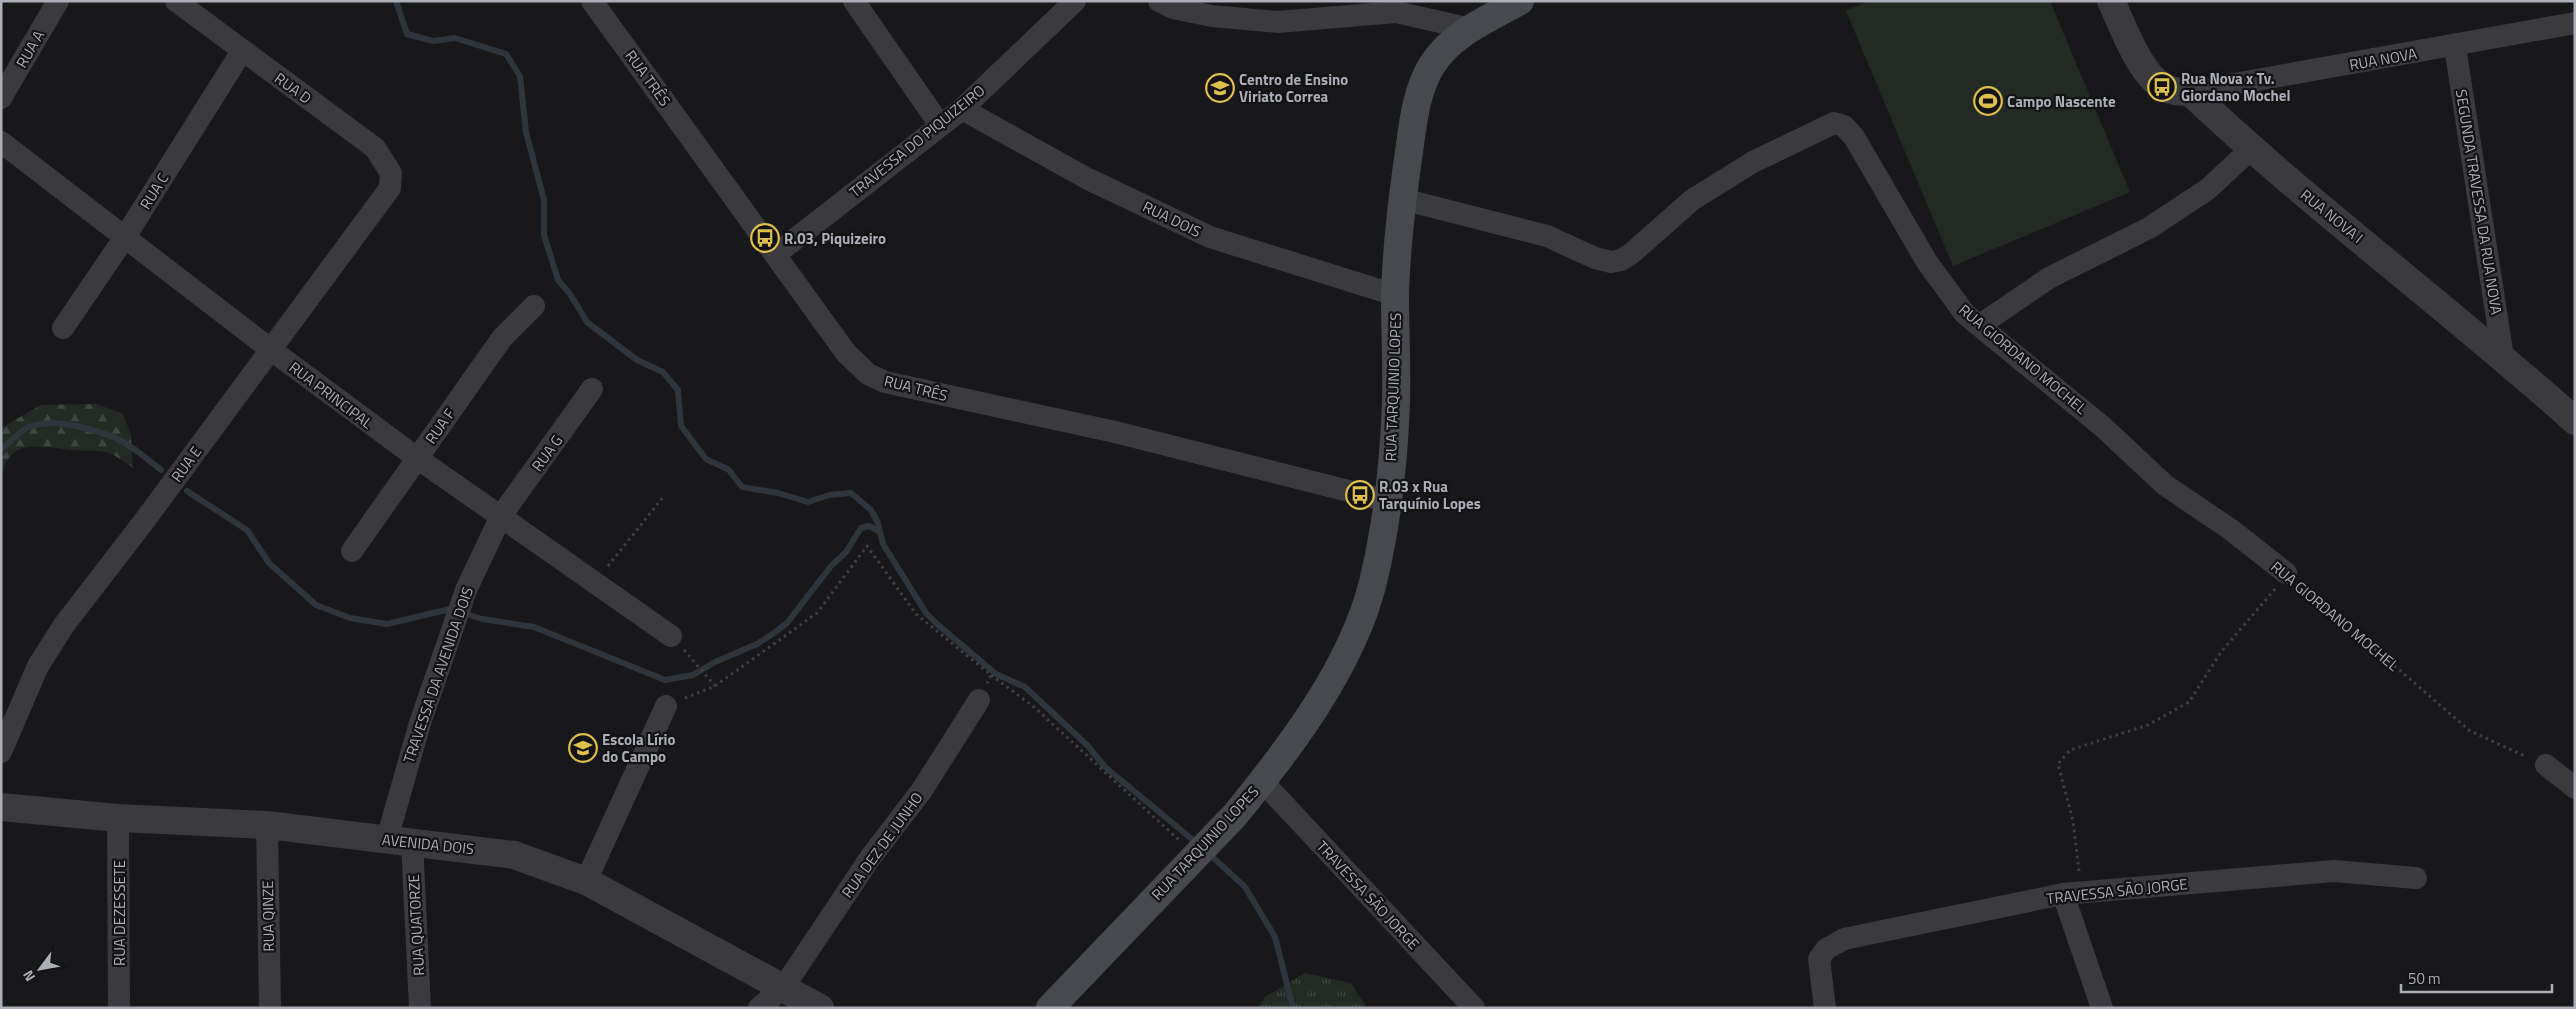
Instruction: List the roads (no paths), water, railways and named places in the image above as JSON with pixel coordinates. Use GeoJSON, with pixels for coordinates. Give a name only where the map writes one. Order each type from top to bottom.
{"type":"FeatureCollection","features":[{"type":"Feature","properties":{"kind":"main road","name":"RUA TARQUINIO LOPES"},"geometry":{"type":"LineString","coordinates":[[1050,1008],[1202,849],[1263,782],[1322,696],[1359,626],[1373,582],[1388,500],[1396,402],[1395,295],[1402,199],[1414,111],[1422,86],[1432,65],[1446,48],[1471,29],[1520,1]]}},
{"type":"Feature","properties":{"kind":"street","name":"RUA A"},"geometry":{"type":"LineString","coordinates":[[1,98],[58,1]]}},
{"type":"Feature","properties":{"kind":"street","name":"RUA D"},"geometry":{"type":"LineString","coordinates":[[176,1],[375,148],[391,173],[390,188]]}},
{"type":"Feature","properties":{"kind":"street","name":"RUA TRÊS"},"geometry":{"type":"LineString","coordinates":[[592,1],[850,358],[868,374],[885,382],[1115,432],[1388,500]]}},
{"type":"Feature","properties":{"kind":"street"},"geometry":{"type":"LineString","coordinates":[[854,1],[940,125]]}},
{"type":"Feature","properties":{"kind":"street","name":"TRAVESSA DO PIQUIZEIRO"},"geometry":{"type":"LineString","coordinates":[[776,254],[962,109],[1075,1]]}},
{"type":"Feature","properties":{"kind":"street"},"geometry":{"type":"LineString","coordinates":[[1159,1],[1173,8],[1212,16],[1278,22],[1396,12],[1471,29]]}},
{"type":"Feature","properties":{"kind":"street"},"geometry":{"type":"LineString","coordinates":[[2111,1],[2140,61],[2149,74],[2168,89],[2190,92]]}},
{"type":"Feature","properties":{"kind":"street","name":"RUA NOVA"},"geometry":{"type":"LineString","coordinates":[[2190,92],[2575,23]]}},
{"type":"Feature","properties":{"kind":"street","name":"SEGUNDA TRAVESSA DA RUA NOVA"},"geometry":{"type":"LineString","coordinates":[[2455,46],[2503,357]]}},
{"type":"Feature","properties":{"kind":"street","name":"RUA C"},"geometry":{"type":"LineString","coordinates":[[63,328],[125,236],[242,51]]}},
{"type":"Feature","properties":{"kind":"street","name":"RUA NOVA I"},"geometry":{"type":"LineString","coordinates":[[2190,92],[2251,149],[2503,357],[2575,421]]}},
{"type":"Feature","properties":{"kind":"street","name":"RUA DOIS"},"geometry":{"type":"LineString","coordinates":[[962,109],[1088,178],[1210,237],[1395,295]]}},
{"type":"Feature","properties":{"kind":"street","name":"RUA GIORDANO MOCHEL"},"geometry":{"type":"LineString","coordinates":[[1402,199],[1547,236],[1595,258],[1611,262],[1622,260],[1632,253],[1692,200],[1753,162],[1834,123],[1844,126],[1854,136],[1927,262],[1965,314],[2103,427],[2166,485],[2230,529],[2286,573]]}},
{"type":"Feature","properties":{"kind":"street","name":"RUA PRINCIPAL"},"geometry":{"type":"LineString","coordinates":[[1,142],[270,349],[417,458],[671,636]]}},
{"type":"Feature","properties":{"kind":"street"},"geometry":{"type":"LineString","coordinates":[[1980,325],[2049,278],[2149,228],[2208,188],[2251,149]]}},
{"type":"Feature","properties":{"kind":"street","name":"RUA E"},"geometry":{"type":"LineString","coordinates":[[1,752],[38,666],[64,625],[145,520],[390,188]]}},
{"type":"Feature","properties":{"kind":"street","name":"RUA F"},"geometry":{"type":"LineString","coordinates":[[352,551],[502,338],[534,306]]}},
{"type":"Feature","properties":{"kind":"street","name":"RUA G"},"geometry":{"type":"LineString","coordinates":[[501,516],[592,389]]}},
{"type":"Feature","properties":{"kind":"street","name":"TRAVESSA DA AVENIDA DOIS"},"geometry":{"type":"LineString","coordinates":[[399,841],[420,723],[463,599],[501,516]]}},
{"type":"Feature","properties":{"kind":"street","name":"RUA DEZ DE JUNHO"},"geometry":{"type":"LineString","coordinates":[[758,1008],[783,988],[870,858],[922,790],[979,700]]}},
{"type":"Feature","properties":{"kind":"street"},"geometry":{"type":"LineString","coordinates":[[586,881],[666,706]]}},
{"type":"Feature","properties":{"kind":"street"},"geometry":{"type":"LineString","coordinates":[[2546,765],[2575,788]]}},
{"type":"Feature","properties":{"kind":"street","name":"TRAVESSA SÃO JORGE"},"geometry":{"type":"LineString","coordinates":[[1263,782],[1474,1008]]}},
{"type":"Feature","properties":{"kind":"street","name":"AVENIDA DOIS"},"geometry":{"type":"LineString","coordinates":[[1,807],[118,818],[267,825],[514,854],[586,881],[820,1008]]}},
{"type":"Feature","properties":{"kind":"street","name":"RUA DEZESSETE"},"geometry":{"type":"LineString","coordinates":[[118,818],[119,1008]]}},
{"type":"Feature","properties":{"kind":"street","name":"RUA QINZE"},"geometry":{"type":"LineString","coordinates":[[267,825],[270,1008]]}},
{"type":"Feature","properties":{"kind":"street","name":"RUA QUATORZE"},"geometry":{"type":"LineString","coordinates":[[399,841],[420,1008]]}},
{"type":"Feature","properties":{"kind":"street","name":"TRAVESSA SÃO JORGE"},"geometry":{"type":"LineString","coordinates":[[1825,1008],[1819,959],[1834,942],[2072,893],[2334,871],[2416,878]]}},
{"type":"Feature","properties":{"kind":"street"},"geometry":{"type":"LineString","coordinates":[[2072,893],[2102,1008]]}},
{"type":"Feature","properties":{"kind":"waterway"},"geometry":{"type":"LineString","coordinates":[[396,1],[407,34],[433,41],[455,38],[506,54],[520,76],[526,132],[544,200],[544,235],[558,280],[570,294],[587,322],[637,360],[663,372],[678,390],[681,426],[706,459],[729,470],[742,487],[778,493],[808,502],[829,495],[851,493],[871,510],[878,523],[883,544],[926,613],[996,674],[1025,687],[1088,746],[1105,767],[1199,845]]}},
{"type":"Feature","properties":{"kind":"waterway"},"geometry":{"type":"LineString","coordinates":[[1,449],[29,427],[49,423],[71,425],[93,430],[126,443],[161,470]]}},
{"type":"Feature","properties":{"kind":"waterway"},"geometry":{"type":"LineString","coordinates":[[187,491],[247,530],[269,563],[316,605],[350,618],[387,624],[450,609],[482,619],[534,627],[665,680],[693,675],[715,662],[757,644],[774,633],[787,623],[831,566],[846,552],[861,528],[869,526],[880,532]]}},
{"type":"Feature","properties":{"kind":"waterway"},"geometry":{"type":"LineString","coordinates":[[1208,853],[1245,887],[1275,937],[1293,1008]]}},
{"type":"Feature","properties":{"kind":"place","name":"Rua Nova x Tv. Giordano Mochel"},"geometry":{"type":"Point","coordinates":[2162,87]}},
{"type":"Feature","properties":{"kind":"place","name":"Centro de Ensino Viriato Correa"},"geometry":{"type":"Point","coordinates":[1220,88]}},
{"type":"Feature","properties":{"kind":"place","name":"Campo Nascente"},"geometry":{"type":"Point","coordinates":[1988,101]}},
{"type":"Feature","properties":{"kind":"place","name":"R.03, Piquizeiro"},"geometry":{"type":"Point","coordinates":[765,238]}},
{"type":"Feature","properties":{"kind":"place","name":"R.03 x Rua Tarquínio Lopes"},"geometry":{"type":"Point","coordinates":[1360,495]}},
{"type":"Feature","properties":{"kind":"place","name":"Escola Lírio do Campo"},"geometry":{"type":"Point","coordinates":[583,748]}}]}
